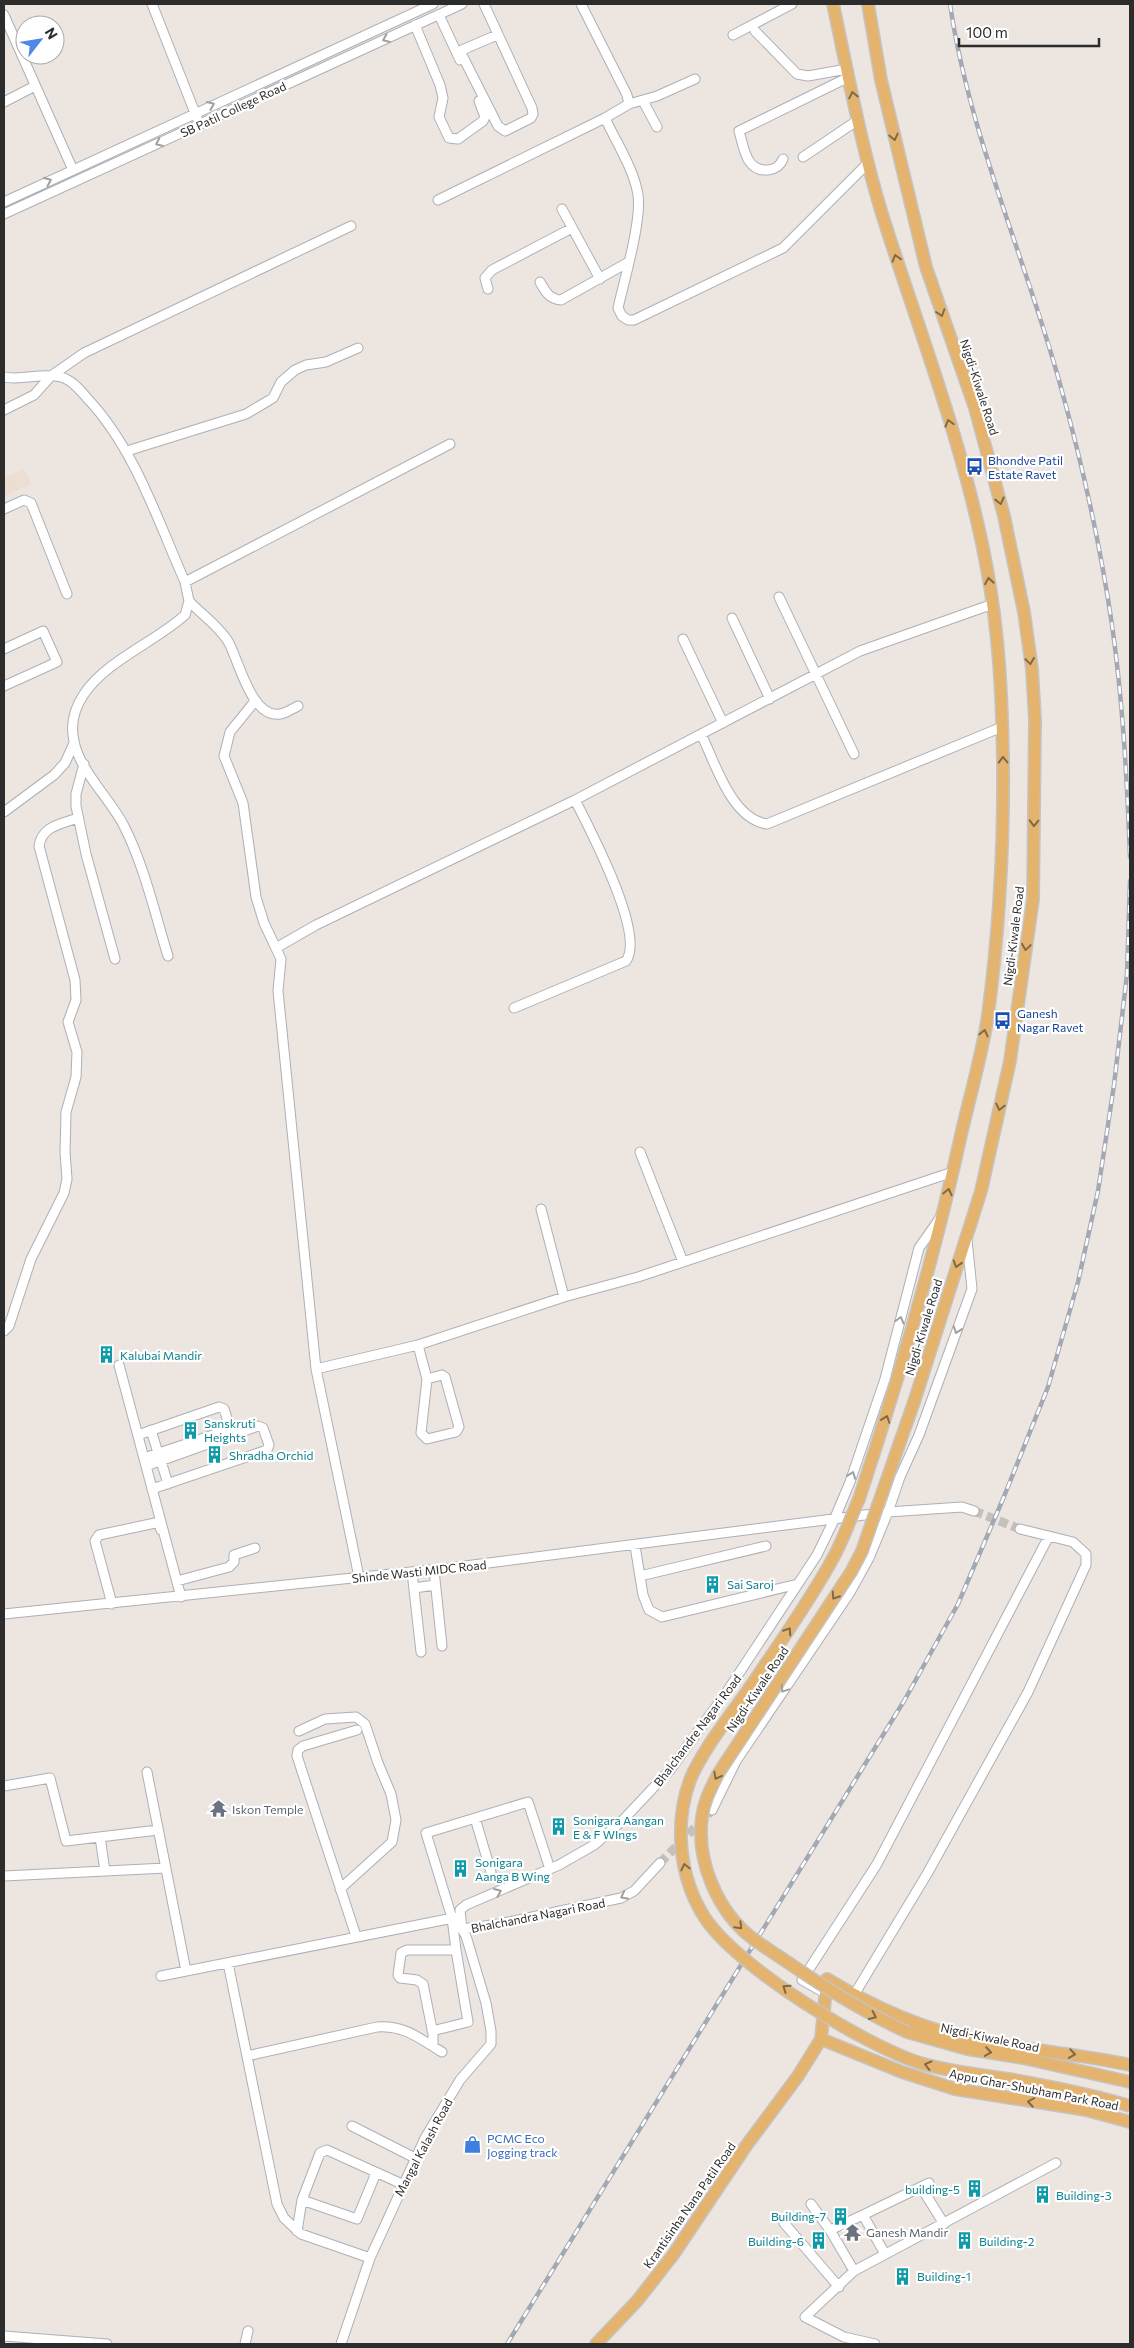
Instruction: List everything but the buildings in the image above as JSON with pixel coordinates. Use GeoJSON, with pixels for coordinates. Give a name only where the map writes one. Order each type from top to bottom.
{"type":"FeatureCollection","features":[{"type":"Feature","properties":{"kind":"main road","name":"Nigdi-Kiwale Road"},"geometry":{"type":"LineString","coordinates":[[833,4],[868,163],[969,491],[987,567],[999,649],[1004,816],[1000,896],[987,1018],[944,1213],[895,1391],[859,1499],[833,1558],[800,1612],[718,1733],[691,1779],[680,1816],[682,1851],[689,1885],[705,1918],[730,1946],[759,1970],[825,2015],[882,2048],[919,2063],[954,2072],[1010,2080],[1130,2106]]}},
{"type":"Feature","properties":{"kind":"main road","name":"Nigdi-Kiwale Road"},"geometry":{"type":"LineString","coordinates":[[868,4],[881,80],[926,266],[974,408],[1004,516],[1024,612],[1032,669],[1035,720],[1032,908],[1010,1060],[981,1191],[966,1232],[915,1399],[862,1551],[833,1600],[729,1755],[706,1798],[702,1817],[702,1845],[706,1869],[719,1898],[734,1921],[751,1937],[866,2013],[907,2032],[967,2049],[1023,2058],[1130,2082]]}},
{"type":"Feature","properties":{"kind":"main road"},"geometry":{"type":"LineString","coordinates":[[822,2039],[827,1979],[854,1995],[898,2016],[934,2029],[975,2040],[1089,2056],[1130,2065]]}},
{"type":"Feature","properties":{"kind":"main road","name":"Krantisinha Nana Patil Road"},"geometry":{"type":"LineString","coordinates":[[596,2344],[637,2301],[674,2255],[746,2146],[798,2076],[822,2039]]}},
{"type":"Feature","properties":{"kind":"main road","name":"Appu Ghar-Shubham Park Road"},"geometry":{"type":"LineString","coordinates":[[822,2039],[902,2072],[954,2090],[1086,2110],[1130,2122]]}},
{"type":"Feature","properties":{"kind":"street"},"geometry":{"type":"LineString","coordinates":[[152,4],[199,125]]}},
{"type":"Feature","properties":{"kind":"street","name":"SB Patil College Road"},"geometry":{"type":"LineString","coordinates":[[4,202],[194,112],[433,4]]}},
{"type":"Feature","properties":{"kind":"street","name":"SB Patil College Road"},"geometry":{"type":"LineString","coordinates":[[4,214],[462,4]]}},
{"type":"Feature","properties":{"kind":"street"},"geometry":{"type":"LineString","coordinates":[[484,4],[533,114],[530,118],[506,131],[498,126],[462,55],[462,50],[466,46],[497,35]]}},
{"type":"Feature","properties":{"kind":"street"},"geometry":{"type":"LineString","coordinates":[[581,4],[627,95],[629,104]]}},
{"type":"Feature","properties":{"kind":"street"},"geometry":{"type":"LineString","coordinates":[[733,35],[792,4]]}},
{"type":"Feature","properties":{"kind":"street"},"geometry":{"type":"LineString","coordinates":[[415,25],[440,85],[443,98],[439,111],[442,125],[449,138],[458,139],[482,122],[485,117],[439,15]]}},
{"type":"Feature","properties":{"kind":"street"},"geometry":{"type":"LineString","coordinates":[[4,17],[73,170]]}},
{"type":"Feature","properties":{"kind":"street"},"geometry":{"type":"LineString","coordinates":[[755,31],[797,74],[808,76],[848,73]]}},
{"type":"Feature","properties":{"kind":"street"},"geometry":{"type":"LineString","coordinates":[[783,159],[780,165],[773,170],[762,171],[753,168],[748,160],[739,131],[848,73]]}},
{"type":"Feature","properties":{"kind":"street"},"geometry":{"type":"LineString","coordinates":[[438,200],[605,118],[629,104],[643,101],[695,79]]}},
{"type":"Feature","properties":{"kind":"street"},"geometry":{"type":"LineString","coordinates":[[4,102],[35,86]]}},
{"type":"Feature","properties":{"kind":"street"},"geometry":{"type":"LineString","coordinates":[[643,101],[657,127]]}},
{"type":"Feature","properties":{"kind":"street"},"geometry":{"type":"LineString","coordinates":[[605,118],[630,172],[638,195],[636,223],[618,308],[622,316],[628,320],[634,320],[783,248],[868,163]]}},
{"type":"Feature","properties":{"kind":"street"},"geometry":{"type":"LineString","coordinates":[[803,157],[858,120]]}},
{"type":"Feature","properties":{"kind":"street"},"geometry":{"type":"LineString","coordinates":[[562,209],[600,279]]}},
{"type":"Feature","properties":{"kind":"street"},"geometry":{"type":"LineString","coordinates":[[4,410],[34,395],[51,376],[84,354],[350,226]]}},
{"type":"Feature","properties":{"kind":"street"},"geometry":{"type":"LineString","coordinates":[[488,289],[485,278],[492,270],[572,228]]}},
{"type":"Feature","properties":{"kind":"street"},"geometry":{"type":"LineString","coordinates":[[540,282],[547,293],[555,299],[561,300],[627,263]]}},
{"type":"Feature","properties":{"kind":"street"},"geometry":{"type":"LineString","coordinates":[[127,452],[246,414],[273,398],[281,382],[295,370],[306,365],[326,362],[358,348]]}},
{"type":"Feature","properties":{"kind":"street"},"geometry":{"type":"LineString","coordinates":[[4,377],[60,377],[71,382],[108,420],[127,452],[185,582],[189,601],[185,615],[174,625],[112,667],[84,694],[76,710],[72,725],[74,743],[84,764],[125,826],[141,869],[168,956]]}},
{"type":"Feature","properties":{"kind":"street"},"geometry":{"type":"LineString","coordinates":[[185,582],[450,444]]}},
{"type":"Feature","properties":{"kind":"street"},"geometry":{"type":"LineString","coordinates":[[4,509],[24,500],[31,503],[67,594]]}},
{"type":"Feature","properties":{"kind":"street"},"geometry":{"type":"LineString","coordinates":[[779,597],[854,754]]}},
{"type":"Feature","properties":{"kind":"street"},"geometry":{"type":"LineString","coordinates":[[189,601],[229,643],[255,701],[262,709],[271,714],[280,714],[298,706]]}},
{"type":"Feature","properties":{"kind":"street"},"geometry":{"type":"LineString","coordinates":[[276,948],[302,931],[575,800],[860,651],[992,604]]}},
{"type":"Feature","properties":{"kind":"street"},"geometry":{"type":"LineString","coordinates":[[732,618],[770,699]]}},
{"type":"Feature","properties":{"kind":"street"},"geometry":{"type":"LineString","coordinates":[[4,649],[43,631],[57,662],[4,686]]}},
{"type":"Feature","properties":{"kind":"street"},"geometry":{"type":"LineString","coordinates":[[683,639],[723,723]]}},
{"type":"Feature","properties":{"kind":"street"},"geometry":{"type":"LineString","coordinates":[[255,701],[230,732],[224,756],[243,803],[256,896],[264,923],[281,959],[278,991],[316,1369],[359,1578]]}},
{"type":"Feature","properties":{"kind":"street"},"geometry":{"type":"LineString","coordinates":[[701,734],[730,797],[751,818],[759,823],[767,824],[1002,727]]}},
{"type":"Feature","properties":{"kind":"street"},"geometry":{"type":"LineString","coordinates":[[4,812],[54,775],[65,764],[74,743]]}},
{"type":"Feature","properties":{"kind":"street"},"geometry":{"type":"LineString","coordinates":[[84,764],[76,794],[78,818],[115,959]]}},
{"type":"Feature","properties":{"kind":"street"},"geometry":{"type":"LineString","coordinates":[[514,1008],[626,961],[630,956],[628,927],[622,906],[606,862],[575,800]]}},
{"type":"Feature","properties":{"kind":"street"},"geometry":{"type":"LineString","coordinates":[[4,1331],[9,1326],[31,1259],[64,1193],[67,1179],[65,1152],[66,1112],[76,1078],[77,1052],[68,1022],[76,1000],[75,980],[39,846],[45,831],[78,818]]}},
{"type":"Feature","properties":{"kind":"street"},"geometry":{"type":"LineString","coordinates":[[640,1152],[683,1262]]}},
{"type":"Feature","properties":{"kind":"street"},"geometry":{"type":"LineString","coordinates":[[316,1369],[418,1344],[564,1297],[683,1262],[953,1172]]}},
{"type":"Feature","properties":{"kind":"street"},"geometry":{"type":"LineString","coordinates":[[542,1209],[564,1297]]}},
{"type":"Feature","properties":{"kind":"street","name":"Bhalchandre Nagari Road"},"geometry":{"type":"LineString","coordinates":[[456,1917],[466,1905],[550,1869],[594,1845],[622,1822],[670,1770],[726,1693],[817,1555],[834,1520],[850,1482],[885,1379],[919,1248],[944,1213]]}},
{"type":"Feature","properties":{"kind":"street"},"geometry":{"type":"LineString","coordinates":[[712,1810],[736,1761],[849,1594],[868,1558],[919,1435],[972,1289],[966,1232]]}},
{"type":"Feature","properties":{"kind":"street"},"geometry":{"type":"LineString","coordinates":[[418,1344],[427,1379],[422,1435],[427,1439],[456,1432],[459,1430],[459,1424],[446,1379],[442,1375],[427,1379]]}},
{"type":"Feature","properties":{"kind":"street"},"geometry":{"type":"LineString","coordinates":[[119,1365],[177,1581],[179,1597]]}},
{"type":"Feature","properties":{"kind":"street"},"geometry":{"type":"LineString","coordinates":[[138,1435],[219,1406],[224,1409],[230,1427],[228,1430],[160,1457]]}},
{"type":"Feature","properties":{"kind":"street"},"geometry":{"type":"LineString","coordinates":[[145,1462],[258,1426],[263,1428],[269,1445],[267,1450],[152,1489]]}},
{"type":"Feature","properties":{"kind":"street"},"geometry":{"type":"LineString","coordinates":[[151,1430],[168,1484]]}},
{"type":"Feature","properties":{"kind":"street","name":"Shinde Wasti MIDC Road"},"geometry":{"type":"LineString","coordinates":[[4,1614],[434,1570],[635,1546],[888,1512],[962,1507],[974,1511]]}},
{"type":"Feature","properties":{"kind":"street"},"geometry":{"type":"LineString","coordinates":[[112,1604],[95,1541],[96,1538],[99,1535],[156,1523],[160,1526],[179,1597]]}},
{"type":"Feature","properties":{"kind":"street"},"geometry":{"type":"LineString","coordinates":[[854,1995],[927,1874],[1028,1692],[1086,1565],[1086,1554],[1081,1547],[1072,1542],[1020,1529]]}},
{"type":"Feature","properties":{"kind":"street"},"geometry":{"type":"LineString","coordinates":[[825,1993],[802,1980],[877,1864],[1049,1536]]}},
{"type":"Feature","properties":{"kind":"street"},"geometry":{"type":"LineString","coordinates":[[635,1546],[640,1576],[649,1610],[662,1617],[798,1584]]}},
{"type":"Feature","properties":{"kind":"street"},"geometry":{"type":"LineString","coordinates":[[640,1576],[766,1546]]}},
{"type":"Feature","properties":{"kind":"street"},"geometry":{"type":"LineString","coordinates":[[177,1581],[229,1566],[234,1562],[234,1555],[255,1548]]}},
{"type":"Feature","properties":{"kind":"street"},"geometry":{"type":"LineString","coordinates":[[434,1570],[442,1646]]}},
{"type":"Feature","properties":{"kind":"street"},"geometry":{"type":"LineString","coordinates":[[412,1572],[421,1652]]}},
{"type":"Feature","properties":{"kind":"street"},"geometry":{"type":"LineString","coordinates":[[414,1588],[435,1585]]}},
{"type":"Feature","properties":{"kind":"street"},"geometry":{"type":"LineString","coordinates":[[299,1731],[325,1719],[356,1717],[365,1724],[378,1763],[392,1794],[396,1820],[392,1842],[340,1888]]}},
{"type":"Feature","properties":{"kind":"street"},"geometry":{"type":"LineString","coordinates":[[356,1936],[298,1756],[298,1750],[303,1746],[357,1730]]}},
{"type":"Feature","properties":{"kind":"street"},"geometry":{"type":"LineString","coordinates":[[147,1772],[186,1971]]}},
{"type":"Feature","properties":{"kind":"street"},"geometry":{"type":"LineString","coordinates":[[4,1786],[50,1778],[66,1841],[158,1830]]}},
{"type":"Feature","properties":{"kind":"street"},"geometry":{"type":"LineString","coordinates":[[432,2031],[468,2022],[456,1950],[456,1917],[426,1833],[528,1802],[550,1869]]}},
{"type":"Feature","properties":{"kind":"street"},"geometry":{"type":"LineString","coordinates":[[475,1818],[491,1872]]}},
{"type":"Feature","properties":{"kind":"street"},"geometry":{"type":"LineString","coordinates":[[100,1837],[105,1871]]}},
{"type":"Feature","properties":{"kind":"street","name":"Bhalchandra Nagari Road"},"geometry":{"type":"LineString","coordinates":[[462,1929],[499,1924],[621,1898],[634,1891],[660,1863]]}},
{"type":"Feature","properties":{"kind":"street"},"geometry":{"type":"LineString","coordinates":[[4,1876],[166,1868]]}},
{"type":"Feature","properties":{"kind":"street"},"geometry":{"type":"LineString","coordinates":[[161,1976],[456,1917]]}},
{"type":"Feature","properties":{"kind":"street","name":"Mangal Kalash Road"},"geometry":{"type":"LineString","coordinates":[[341,2344],[370,2258],[415,2158],[456,2086],[491,2044],[491,2031],[486,2003],[466,1936],[456,1917]]}},
{"type":"Feature","properties":{"kind":"street"},"geometry":{"type":"LineString","coordinates":[[433,2046],[423,1984],[417,1980],[400,1978],[398,1975],[401,1953],[407,1950],[456,1950]]}},
{"type":"Feature","properties":{"kind":"street"},"geometry":{"type":"LineString","coordinates":[[228,1963],[277,2204],[284,2218],[297,2231],[370,2258]]}},
{"type":"Feature","properties":{"kind":"street"},"geometry":{"type":"LineString","coordinates":[[247,2056],[388,2026],[403,2029],[442,2052]]}},
{"type":"Feature","properties":{"kind":"street"},"geometry":{"type":"LineString","coordinates":[[352,2126],[415,2158]]}},
{"type":"Feature","properties":{"kind":"street"},"geometry":{"type":"LineString","coordinates":[[297,2231],[302,2200],[320,2153],[324,2150],[402,2184]]}},
{"type":"Feature","properties":{"kind":"street"},"geometry":{"type":"LineString","coordinates":[[876,2344],[841,2340],[805,2317],[854,2271],[1056,2163]]}},
{"type":"Feature","properties":{"kind":"street"},"geometry":{"type":"LineString","coordinates":[[302,2200],[357,2219],[376,2173]]}},
{"type":"Feature","properties":{"kind":"street"},"geometry":{"type":"LineString","coordinates":[[830,2230],[925,2185],[944,2224]]}},
{"type":"Feature","properties":{"kind":"street"},"geometry":{"type":"LineString","coordinates":[[811,2204],[830,2230],[854,2271]]}},
{"type":"Feature","properties":{"kind":"street"},"geometry":{"type":"LineString","coordinates":[[862,2215],[885,2254]]}},
{"type":"Feature","properties":{"kind":"street"},"geometry":{"type":"LineString","coordinates":[[784,2223],[839,2287]]}},
{"type":"Feature","properties":{"kind":"street"},"geometry":{"type":"LineString","coordinates":[[245,2344],[248,2331]]}},
{"type":"Feature","properties":{"kind":"street"},"geometry":{"type":"LineString","coordinates":[[4,2336],[107,2344]]}},
{"type":"Feature","properties":{"kind":"shaded area"},"geometry":{"type":"Polygon","coordinates":[[[24,469],[31,484],[4,496],[4,478],[24,469]]]}},
{"type":"Feature","properties":{"kind":"tunnel"},"geometry":{"type":"LineString","coordinates":[[974,1511],[1020,1529]]}},
{"type":"Feature","properties":{"kind":"tunnel"},"geometry":{"type":"LineString","coordinates":[[660,1863],[712,1810]]}},
{"type":"Feature","properties":{"kind":"railway"},"geometry":{"type":"LineString","coordinates":[[950,4],[970,100],[1060,384],[1090,503],[1116,654],[1124,741],[1130,857]]}},
{"type":"Feature","properties":{"kind":"railway"},"geometry":{"type":"LineString","coordinates":[[507,2344],[904,1701],[958,1604],[1003,1499],[1048,1387],[1078,1282],[1098,1191],[1114,1085],[1127,974],[1130,881]]}},
{"type":"Feature","properties":{"kind":"place","name":"Bhondve Patil Estate Ravet"},"geometry":{"type":"Point","coordinates":[974,467]}},
{"type":"Feature","properties":{"kind":"place","name":"Ganesh Nagar Ravet"},"geometry":{"type":"Point","coordinates":[1003,1020]}},
{"type":"Feature","properties":{"kind":"place","name":"Kalubai Mandir"},"geometry":{"type":"Point","coordinates":[106,1355]}},
{"type":"Feature","properties":{"kind":"place","name":"Sanskruti Heights"},"geometry":{"type":"Point","coordinates":[190,1430]}},
{"type":"Feature","properties":{"kind":"place","name":"Shradha Orchid"},"geometry":{"type":"Point","coordinates":[215,1455]}},
{"type":"Feature","properties":{"kind":"place","name":"Sai Saroj"},"geometry":{"type":"Point","coordinates":[713,1584]}},
{"type":"Feature","properties":{"kind":"place","name":"Iskon Temple"},"geometry":{"type":"Point","coordinates":[218,1809]}},
{"type":"Feature","properties":{"kind":"place","name":"Sonigara Aangan E & F WIngs"},"geometry":{"type":"Point","coordinates":[559,1827]}},
{"type":"Feature","properties":{"kind":"place","name":"Sonigara Aanga B Wing"},"geometry":{"type":"Point","coordinates":[461,1869]}},
{"type":"Feature","properties":{"kind":"place","name":"PCMC Eco Jogging track"},"geometry":{"type":"Point","coordinates":[473,2145]}},
{"type":"Feature","properties":{"kind":"place","name":"building-5"},"geometry":{"type":"Point","coordinates":[974,2189]}},
{"type":"Feature","properties":{"kind":"place","name":"Building-3"},"geometry":{"type":"Point","coordinates":[1042,2195]}},
{"type":"Feature","properties":{"kind":"place","name":"Building-7"},"geometry":{"type":"Point","coordinates":[840,2216]}},
{"type":"Feature","properties":{"kind":"place","name":"Ganesh Mandir"},"geometry":{"type":"Point","coordinates":[852,2232]}},
{"type":"Feature","properties":{"kind":"place","name":"Building-6"},"geometry":{"type":"Point","coordinates":[818,2241]}},
{"type":"Feature","properties":{"kind":"place","name":"Building-2"},"geometry":{"type":"Point","coordinates":[965,2241]}},
{"type":"Feature","properties":{"kind":"place","name":"Building-1"},"geometry":{"type":"Point","coordinates":[903,2276]}}]}
